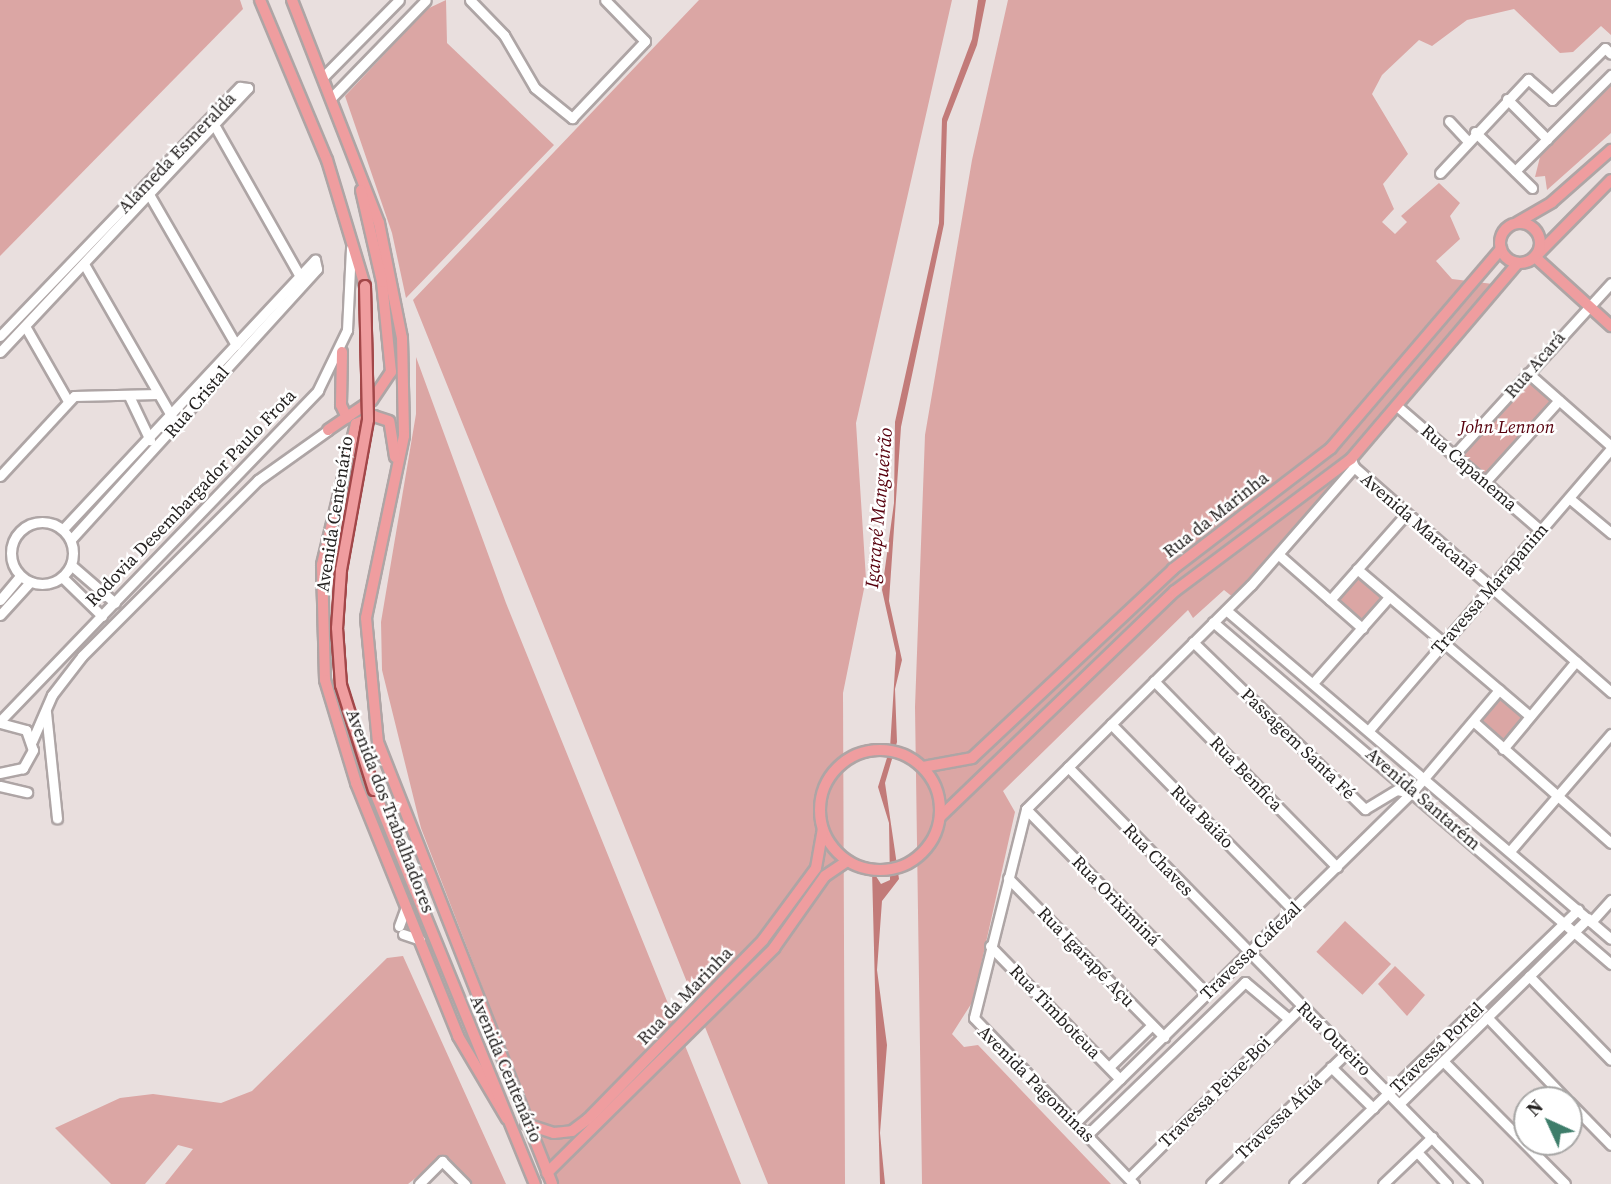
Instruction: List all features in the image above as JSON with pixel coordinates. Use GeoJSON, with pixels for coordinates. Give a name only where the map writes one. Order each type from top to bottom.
{"type":"FeatureCollection","features":[{"type":"Feature","properties":{"kind":"main road","name":"Avenida Centenário"},"geometry":{"type":"LineString","coordinates":[[260,0],[350,229],[365,286],[368,420],[341,570],[337,628],[341,685],[374,790],[535,1184]]}},
{"type":"Feature","properties":{"kind":"main road","name":"Avenida Centenário"},"geometry":{"type":"LineString","coordinates":[[292,0],[379,223],[402,338],[404,436],[366,618],[379,742],[549,1179]]}},
{"type":"Feature","properties":{"kind":"main road"},"geometry":{"type":"LineString","coordinates":[[1611,149],[1552,202],[1503,232],[1501,249],[1518,263],[1535,257],[1611,180]]}},
{"type":"Feature","properties":{"kind":"main road","name":"Avenida Centenário"},"geometry":{"type":"LineString","coordinates":[[353,157],[389,330],[387,382]]}},
{"type":"Feature","properties":{"kind":"main road"},"geometry":{"type":"LineString","coordinates":[[1518,222],[1538,232],[1535,257]]}},
{"type":"Feature","properties":{"kind":"main road","name":"Rua da Marinha"},"geometry":{"type":"LineString","coordinates":[[923,767],[972,758],[1173,569],[1331,448],[1501,249]]}},
{"type":"Feature","properties":{"kind":"main road"},"geometry":{"type":"LineString","coordinates":[[1535,257],[1611,326]]}},
{"type":"Feature","properties":{"kind":"main road","name":"Rua da Marinha"},"geometry":{"type":"LineString","coordinates":[[940,817],[1175,591],[1353,463],[1397,406],[1518,263]]}},
{"type":"Feature","properties":{"kind":"main road"},"geometry":{"type":"LineString","coordinates":[[342,352],[341,405],[347,418]]}},
{"type":"Feature","properties":{"kind":"main road","name":"Rodovia Desembargador Paulo Frota"},"geometry":{"type":"LineString","coordinates":[[328,430],[347,418],[387,382]]}},
{"type":"Feature","properties":{"kind":"main road","name":"Avenida dos Trabalhadores"},"geometry":{"type":"LineString","coordinates":[[393,495],[389,421],[360,421],[344,454],[320,587],[325,680],[356,783],[474,1071],[507,1119]]}},
{"type":"Feature","properties":{"kind":"main road"},"geometry":{"type":"LineString","coordinates":[[328,430],[342,438],[344,454]]}},
{"type":"Feature","properties":{"kind":"main road"},"geometry":{"type":"LineString","coordinates":[[888,750],[901,753],[923,767],[937,790],[940,817],[931,842],[899,867],[886,870],[847,861],[823,830],[820,803],[829,778],[859,753],[888,750]]}},
{"type":"Feature","properties":{"kind":"main road","name":"Rua da Marinha"},"geometry":{"type":"LineString","coordinates":[[526,1124],[572,1131],[615,1093],[764,940],[816,867],[823,830]]}},
{"type":"Feature","properties":{"kind":"main road","name":"Rua da Marinha"},"geometry":{"type":"LineString","coordinates":[[549,1179],[774,948],[825,876],[847,861]]}},
{"type":"Feature","properties":{"kind":"street"},"geometry":{"type":"LineString","coordinates":[[323,77],[399,0]]}},
{"type":"Feature","properties":{"kind":"street"},"geometry":{"type":"LineString","coordinates":[[470,0],[504,36],[535,88],[572,118],[645,41],[605,0]]}},
{"type":"Feature","properties":{"kind":"street"},"geometry":{"type":"LineString","coordinates":[[331,98],[423,1]]}},
{"type":"Feature","properties":{"kind":"street"},"geometry":{"type":"LineString","coordinates":[[1440,173],[1467,140],[1528,79],[1552,100],[1605,48],[1611,54]]}},
{"type":"Feature","properties":{"kind":"street"},"geometry":{"type":"LineString","coordinates":[[342,59],[354,74]]}},
{"type":"Feature","properties":{"kind":"street"},"geometry":{"type":"LineString","coordinates":[[1515,171],[1611,75]]}},
{"type":"Feature","properties":{"kind":"street","name":"Alameda Esmeralda"},"geometry":{"type":"LineString","coordinates":[[0,336],[241,86],[248,88],[216,128],[0,352]]}},
{"type":"Feature","properties":{"kind":"street"},"geometry":{"type":"LineString","coordinates":[[1507,99],[1547,139]]}},
{"type":"Feature","properties":{"kind":"street"},"geometry":{"type":"LineString","coordinates":[[1449,121],[1467,140]]}},
{"type":"Feature","properties":{"kind":"street"},"geometry":{"type":"LineString","coordinates":[[216,128],[299,275]]}},
{"type":"Feature","properties":{"kind":"street"},"geometry":{"type":"LineString","coordinates":[[1475,132],[1532,188]]}},
{"type":"Feature","properties":{"kind":"street"},"geometry":{"type":"LineString","coordinates":[[178,151],[184,161]]}},
{"type":"Feature","properties":{"kind":"street"},"geometry":{"type":"LineString","coordinates":[[150,195],[236,345]]}},
{"type":"Feature","properties":{"kind":"street"},"geometry":{"type":"LineString","coordinates":[[113,219],[119,228]]}},
{"type":"Feature","properties":{"kind":"street","name":"Rodovia Desembargador Paulo Frota"},"geometry":{"type":"LineString","coordinates":[[0,722],[307,405],[342,352],[353,295],[350,229]]}},
{"type":"Feature","properties":{"kind":"street","name":"Rua Cristal"},"geometry":{"type":"LineString","coordinates":[[63,529],[210,380],[272,311],[316,262],[299,275],[272,311],[236,345],[210,380],[141,466],[71,539]]}},
{"type":"Feature","properties":{"kind":"street"},"geometry":{"type":"LineString","coordinates":[[84,264],[172,417]]}},
{"type":"Feature","properties":{"kind":"street","name":"Rua Acará"},"geometry":{"type":"LineString","coordinates":[[1454,456],[1587,305],[1611,283]]}},
{"type":"Feature","properties":{"kind":"street"},"geometry":{"type":"LineString","coordinates":[[50,284],[56,293]]}},
{"type":"Feature","properties":{"kind":"street"},"geometry":{"type":"LineString","coordinates":[[25,326],[68,401]]}},
{"type":"Feature","properties":{"kind":"street"},"geometry":{"type":"LineString","coordinates":[[1528,373],[1611,447]]}},
{"type":"Feature","properties":{"kind":"street"},"geometry":{"type":"LineString","coordinates":[[0,476],[68,401],[158,394]]}},
{"type":"Feature","properties":{"kind":"street"},"geometry":{"type":"LineString","coordinates":[[129,396],[150,440]]}},
{"type":"Feature","properties":{"kind":"street"},"geometry":{"type":"LineString","coordinates":[[1485,482],[1559,400]]}},
{"type":"Feature","properties":{"kind":"street","name":"Rua Capanema"},"geometry":{"type":"LineString","coordinates":[[1397,406],[1540,530]]}},
{"type":"Feature","properties":{"kind":"street","name":"Rodovia Desembargador Paulo Frota"},"geometry":{"type":"LineString","coordinates":[[0,773],[28,763],[32,740],[46,710],[82,656],[258,480],[328,430]]}},
{"type":"Feature","properties":{"kind":"street","name":"Travessa Marapanim"},"geometry":{"type":"LineString","coordinates":[[1369,730],[1611,447]]}},
{"type":"Feature","properties":{"kind":"street"},"geometry":{"type":"LineString","coordinates":[[134,457],[141,466]]}},
{"type":"Feature","properties":{"kind":"street","name":"Avenida Maracanã"},"geometry":{"type":"LineString","coordinates":[[1353,463],[1406,514],[1611,692]]}},
{"type":"Feature","properties":{"kind":"street","name":"Rua da Marinha"},"geometry":{"type":"LineString","coordinates":[[1026,809],[1279,555],[1353,463]]}},
{"type":"Feature","properties":{"kind":"street"},"geometry":{"type":"LineString","coordinates":[[1569,498],[1611,533]]}},
{"type":"Feature","properties":{"kind":"street"},"geometry":{"type":"LineString","coordinates":[[1330,600],[1406,514]]}},
{"type":"Feature","properties":{"kind":"street"},"geometry":{"type":"LineString","coordinates":[[0,615],[30,582],[62,577],[71,565],[71,539],[63,529],[43,521],[16,536],[11,556],[20,576],[30,582]]}},
{"type":"Feature","properties":{"kind":"street"},"geometry":{"type":"LineString","coordinates":[[1279,555],[1362,628]]}},
{"type":"Feature","properties":{"kind":"street"},"geometry":{"type":"LineString","coordinates":[[71,565],[115,603]]}},
{"type":"Feature","properties":{"kind":"street"},"geometry":{"type":"LineString","coordinates":[[147,589],[158,570],[149,566]]}},
{"type":"Feature","properties":{"kind":"street"},"geometry":{"type":"LineString","coordinates":[[1357,569],[1530,716]]}},
{"type":"Feature","properties":{"kind":"street"},"geometry":{"type":"LineString","coordinates":[[0,600],[20,576]]}},
{"type":"Feature","properties":{"kind":"street"},"geometry":{"type":"LineString","coordinates":[[62,577],[102,616]]}},
{"type":"Feature","properties":{"kind":"street"},"geometry":{"type":"LineString","coordinates":[[1313,683],[1389,597]]}},
{"type":"Feature","properties":{"kind":"street","name":"Avenida Santarém"},"geometry":{"type":"LineString","coordinates":[[1226,610],[1425,777],[1611,939]]}},
{"type":"Feature","properties":{"kind":"street","name":"Avenida Santarém"},"geometry":{"type":"LineString","coordinates":[[1213,622],[1567,923],[1611,964]]}},
{"type":"Feature","properties":{"kind":"street"},"geometry":{"type":"LineString","coordinates":[[1232,637],[1244,625]]}},
{"type":"Feature","properties":{"kind":"street","name":"Passagem Santa Fé"},"geometry":{"type":"LineString","coordinates":[[1194,642],[1365,809],[1396,790],[1413,791]]}},
{"type":"Feature","properties":{"kind":"street"},"geometry":{"type":"LineString","coordinates":[[1503,749],[1576,661]]}},
{"type":"Feature","properties":{"kind":"street","name":"Rua Benfica"},"geometry":{"type":"LineString","coordinates":[[1154,681],[1337,867]]}},
{"type":"Feature","properties":{"kind":"street","name":"Travessa Cafezal"},"geometry":{"type":"LineString","coordinates":[[1075,1123],[1413,791],[1499,690]]}},
{"type":"Feature","properties":{"kind":"street"},"geometry":{"type":"LineString","coordinates":[[46,710],[57,818]]}},
{"type":"Feature","properties":{"kind":"street"},"geometry":{"type":"LineString","coordinates":[[1473,721],[1611,843]]}},
{"type":"Feature","properties":{"kind":"street"},"geometry":{"type":"LineString","coordinates":[[0,722],[21,726],[32,740]]}},
{"type":"Feature","properties":{"kind":"street","name":"Rua Baião"},"geometry":{"type":"LineString","coordinates":[[1111,724],[1293,910]]}},
{"type":"Feature","properties":{"kind":"street"},"geometry":{"type":"LineString","coordinates":[[1510,851],[1611,734]]}},
{"type":"Feature","properties":{"kind":"street","name":"Rua Chaves"},"geometry":{"type":"LineString","coordinates":[[1068,767],[1249,953]]}},
{"type":"Feature","properties":{"kind":"street"},"geometry":{"type":"LineString","coordinates":[[0,786],[27,792]]}},
{"type":"Feature","properties":{"kind":"street","name":"Avenida Pagominas"},"geometry":{"type":"LineString","coordinates":[[1026,809],[990,946],[975,1023],[1131,1181]]}},
{"type":"Feature","properties":{"kind":"street","name":"Rua Oriximiná"},"geometry":{"type":"LineString","coordinates":[[1026,809],[1207,994]]}},
{"type":"Feature","properties":{"kind":"street","name":"Rua Igarapé Açu"},"geometry":{"type":"LineString","coordinates":[[1008,878],[1164,1037]]}},
{"type":"Feature","properties":{"kind":"street"},"geometry":{"type":"LineString","coordinates":[[1399,1104],[1575,931],[1611,900]]}},
{"type":"Feature","properties":{"kind":"street"},"geometry":{"type":"LineString","coordinates":[[407,906],[401,930],[420,940]]}},
{"type":"Feature","properties":{"kind":"street","name":"Travessa Portel"},"geometry":{"type":"LineString","coordinates":[[1294,1184],[1578,910]]}},
{"type":"Feature","properties":{"kind":"street","name":"Rua Timboteua"},"geometry":{"type":"LineString","coordinates":[[990,946],[1120,1079]]}},
{"type":"Feature","properties":{"kind":"street","name":"Rua Outeiro"},"geometry":{"type":"LineString","coordinates":[[1249,953],[1432,1137],[1474,1183]]}},
{"type":"Feature","properties":{"kind":"street"},"geometry":{"type":"LineString","coordinates":[[1529,976],[1611,1060]]}},
{"type":"Feature","properties":{"kind":"street","name":"Travessa Cafezal"},"geometry":{"type":"LineString","coordinates":[[1087,1135],[1249,981],[1289,1019]]}},
{"type":"Feature","properties":{"kind":"street","name":"Travessa Peixe-Boi"},"geometry":{"type":"LineString","coordinates":[[1131,1181],[1302,1006]]}},
{"type":"Feature","properties":{"kind":"street"},"geometry":{"type":"LineString","coordinates":[[1487,1017],[1554,1086]]}},
{"type":"Feature","properties":{"kind":"street"},"geometry":{"type":"LineString","coordinates":[[1109,1068],[1152,1025]]}},
{"type":"Feature","properties":{"kind":"street","name":"Travessa Afuá"},"geometry":{"type":"LineString","coordinates":[[1211,1184],[1347,1052]]}},
{"type":"Feature","properties":{"kind":"street"},"geometry":{"type":"LineString","coordinates":[[1443,1060],[1565,1184]]}},
{"type":"Feature","properties":{"kind":"street"},"geometry":{"type":"LineString","coordinates":[[1331,1067],[1373,1108]]}},
{"type":"Feature","properties":{"kind":"street"},"geometry":{"type":"LineString","coordinates":[[1583,1117],[1611,1146]]}},
{"type":"Feature","properties":{"kind":"street"},"geometry":{"type":"LineString","coordinates":[[1382,1184],[1432,1137]]}},
{"type":"Feature","properties":{"kind":"street"},"geometry":{"type":"LineString","coordinates":[[1417,1152],[1447,1184]]}},
{"type":"Feature","properties":{"kind":"street"},"geometry":{"type":"LineString","coordinates":[[419,1184],[442,1161],[463,1184]]}},
{"type":"Feature","properties":{"kind":"green space"},"geometry":{"type":"Polygon","coordinates":[[[0,0],[240,0],[243,9],[0,256],[0,0]]]}},
{"type":"Feature","properties":{"kind":"green space"},"geometry":{"type":"Polygon","coordinates":[[[446,0],[447,43],[554,145],[406,298],[392,233],[345,96],[427,9],[446,0]]]}},
{"type":"Feature","properties":{"kind":"green space"},"geometry":{"type":"Polygon","coordinates":[[[699,0],[952,0],[856,423],[866,579],[843,693],[845,1184],[768,1184],[413,300],[699,0]]]}},
{"type":"Feature","properties":{"kind":"green space"},"geometry":{"type":"Polygon","coordinates":[[[1008,0],[1611,0],[1611,35],[1601,26],[1573,52],[1560,53],[1514,9],[1467,20],[1432,46],[1419,40],[1382,75],[1372,94],[1408,154],[1383,184],[1394,209],[1382,222],[1395,234],[1407,222],[1401,216],[1439,183],[1460,203],[1450,216],[1460,239],[1436,261],[1452,279],[1501,285],[1234,598],[1224,590],[1193,618],[1188,610],[1003,791],[1015,812],[973,1001],[952,1034],[964,1047],[978,1045],[1111,1184],[922,1184],[915,707],[925,435],[972,160],[1008,0]]]}},
{"type":"Feature","properties":{"kind":"green space"},"geometry":{"type":"Polygon","coordinates":[[[1611,80],[1611,133],[1547,190],[1545,176],[1535,177],[1542,149],[1611,80]]]}},
{"type":"Feature","properties":{"kind":"green space"},"geometry":{"type":"Polygon","coordinates":[[[416,357],[506,603],[741,1184],[558,1184],[421,828],[382,670],[381,622],[416,414],[416,357]]]}},
{"type":"Feature","properties":{"kind":"green space","name":"John Lennon"},"geometry":{"type":"Polygon","coordinates":[[[1528,373],[1559,400],[1487,483],[1456,456],[1528,373]]]}},
{"type":"Feature","properties":{"kind":"green space"},"geometry":{"type":"Polygon","coordinates":[[[1357,569],[1389,597],[1363,628],[1330,600],[1357,569]]]}},
{"type":"Feature","properties":{"kind":"green space"},"geometry":{"type":"Polygon","coordinates":[[[1499,690],[1530,716],[1504,746],[1473,721],[1499,690]]]}},
{"type":"Feature","properties":{"kind":"green space"},"geometry":{"type":"Polygon","coordinates":[[[1345,921],[1391,964],[1362,995],[1316,952],[1345,921]]]}},
{"type":"Feature","properties":{"kind":"green space"},"geometry":{"type":"Polygon","coordinates":[[[403,956],[506,1184],[456,1184],[437,1161],[408,1184],[165,1184],[193,1149],[178,1145],[145,1184],[111,1184],[55,1128],[120,1098],[153,1094],[221,1103],[252,1091],[387,958],[403,956]]]}},
{"type":"Feature","properties":{"kind":"green space"},"geometry":{"type":"Polygon","coordinates":[[[1395,966],[1425,995],[1407,1016],[1378,984],[1395,966]]]}},
{"type":"Feature","properties":{"kind":"shaded area"},"geometry":{"type":"Polygon","coordinates":[[[978,0],[986,0],[977,45],[947,122],[944,224],[901,427],[889,601],[902,660],[895,689],[897,742],[885,783],[899,879],[882,901],[877,970],[887,1045],[880,1133],[885,1184],[880,1184],[872,870],[881,884],[890,880],[889,823],[878,787],[890,748],[896,653],[882,590],[894,503],[895,422],[939,223],[942,119],[972,39],[978,0]]]}},
{"type":"Feature","properties":{"kind":"water label","name":"Igarapé Mangueirão"},"geometry":{"type":"Point","coordinates":[879,508]}}]}
